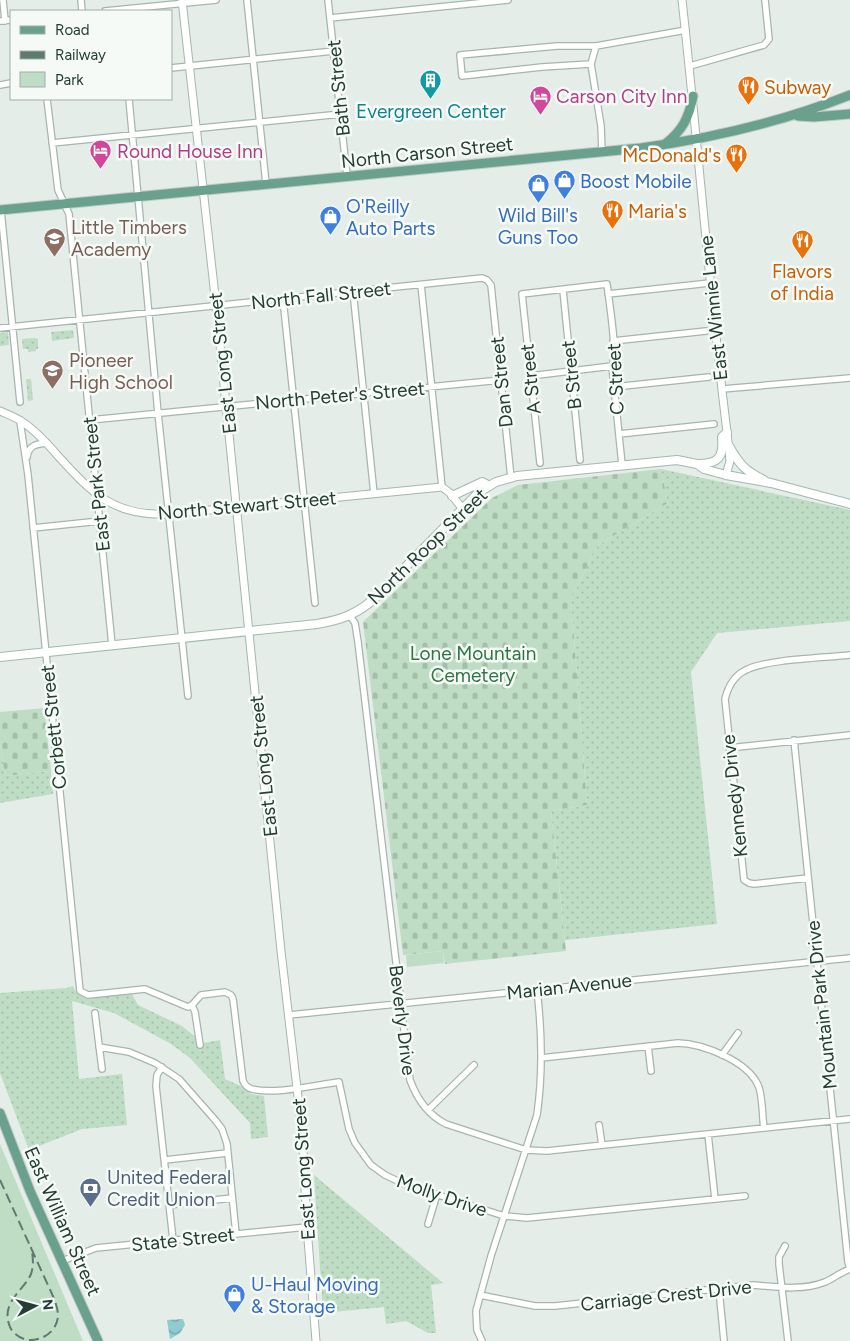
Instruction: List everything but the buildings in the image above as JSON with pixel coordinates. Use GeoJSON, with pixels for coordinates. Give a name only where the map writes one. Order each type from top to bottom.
{"type":"FeatureCollection","features":[{"type":"Feature","properties":{"kind":"main road","name":"North Carson Street"},"geometry":{"type":"LineString","coordinates":[[0,210],[664,145],[697,140],[749,128],[793,116],[850,95]]}},
{"type":"Feature","properties":{"kind":"main road"},"geometry":{"type":"LineString","coordinates":[[664,145],[684,126],[693,96]]}},
{"type":"Feature","properties":{"kind":"main road"},"geometry":{"type":"LineString","coordinates":[[793,116],[814,117],[850,114]]}},
{"type":"Feature","properties":{"kind":"main road"},"geometry":{"type":"LineString","coordinates":[[697,464],[709,464],[716,461],[721,454],[722,437],[727,432]]}},
{"type":"Feature","properties":{"kind":"main road"},"geometry":{"type":"LineString","coordinates":[[728,446],[748,473],[771,483]]}},
{"type":"Feature","properties":{"kind":"main road","name":"North Roop Street"},"geometry":{"type":"LineString","coordinates":[[0,657],[317,624],[350,616],[366,606],[462,508],[488,485],[511,478],[676,460],[697,464],[726,475],[771,483],[850,504]]}},
{"type":"Feature","properties":{"kind":"main road"},"geometry":{"type":"LineString","coordinates":[[452,496],[477,483],[482,482],[488,485]]}},
{"type":"Feature","properties":{"kind":"main road","name":"East William Street"},"geometry":{"type":"LineString","coordinates":[[0,1113],[30,1191],[98,1341]]}},
{"type":"Feature","properties":{"kind":"street"},"geometry":{"type":"LineString","coordinates":[[3,0],[5,21]]}},
{"type":"Feature","properties":{"kind":"street"},"geometry":{"type":"LineString","coordinates":[[120,10],[182,2],[216,0]]}},
{"type":"Feature","properties":{"kind":"street"},"geometry":{"type":"LineString","coordinates":[[247,0],[266,184]]}},
{"type":"Feature","properties":{"kind":"street","name":"Bath Street"},"geometry":{"type":"LineString","coordinates":[[328,0],[347,176]]}},
{"type":"Feature","properties":{"kind":"street"},"geometry":{"type":"LineString","coordinates":[[330,18],[508,0]]}},
{"type":"Feature","properties":{"kind":"street","name":"East Winnie Lane"},"geometry":{"type":"LineString","coordinates":[[682,0],[730,461],[726,475]]}},
{"type":"Feature","properties":{"kind":"street"},"geometry":{"type":"LineString","coordinates":[[690,66],[764,45],[769,37],[765,0]]}},
{"type":"Feature","properties":{"kind":"street","name":"East Long Street"},"geometry":{"type":"LineString","coordinates":[[182,2],[227,406],[288,1014],[302,1131],[316,1341]]}},
{"type":"Feature","properties":{"kind":"street"},"geometry":{"type":"LineString","coordinates":[[591,64],[542,67],[462,76],[460,55],[557,46],[596,46],[686,30]]}},
{"type":"Feature","properties":{"kind":"street"},"geometry":{"type":"LineString","coordinates":[[596,46],[591,64],[601,126],[602,152]]}},
{"type":"Feature","properties":{"kind":"street"},"geometry":{"type":"LineString","coordinates":[[172,68],[334,51]]}},
{"type":"Feature","properties":{"kind":"street","name":"East Park Street"},"geometry":{"type":"LineString","coordinates":[[47,100],[58,190],[69,214],[112,645]]}},
{"type":"Feature","properties":{"kind":"street"},"geometry":{"type":"LineString","coordinates":[[129,100],[158,413],[188,696]]}},
{"type":"Feature","properties":{"kind":"street"},"geometry":{"type":"LineString","coordinates":[[52,143],[341,114]]}},
{"type":"Feature","properties":{"kind":"street"},"geometry":{"type":"LineString","coordinates":[[0,210],[20,402]]}},
{"type":"Feature","properties":{"kind":"street","name":"North Fall Street"},"geometry":{"type":"LineString","coordinates":[[0,328],[482,278],[491,285]]}},
{"type":"Feature","properties":{"kind":"street"},"geometry":{"type":"LineString","coordinates":[[563,290],[608,284],[608,294],[710,283]]}},
{"type":"Feature","properties":{"kind":"street"},"geometry":{"type":"LineString","coordinates":[[421,285],[442,487],[462,508]]}},
{"type":"Feature","properties":{"kind":"street","name":"Dan Street"},"geometry":{"type":"LineString","coordinates":[[491,285],[511,478]]}},
{"type":"Feature","properties":{"kind":"street","name":"A Street"},"geometry":{"type":"LineString","coordinates":[[540,463],[522,294],[563,290]]}},
{"type":"Feature","properties":{"kind":"street","name":"B Street"},"geometry":{"type":"LineString","coordinates":[[563,290],[580,460]]}},
{"type":"Feature","properties":{"kind":"street"},"geometry":{"type":"LineString","coordinates":[[353,291],[374,494]]}},
{"type":"Feature","properties":{"kind":"street","name":"C Street"},"geometry":{"type":"LineString","coordinates":[[608,294],[613,341],[614,361],[612,366],[622,465]]}},
{"type":"Feature","properties":{"kind":"street"},"geometry":{"type":"LineString","coordinates":[[283,299],[315,604]]}},
{"type":"Feature","properties":{"kind":"street"},"geometry":{"type":"LineString","coordinates":[[613,341],[706,331]]}},
{"type":"Feature","properties":{"kind":"street"},"geometry":{"type":"LineString","coordinates":[[530,376],[612,366]]}},
{"type":"Feature","properties":{"kind":"street"},"geometry":{"type":"LineString","coordinates":[[614,388],[710,377]]}},
{"type":"Feature","properties":{"kind":"street"},"geometry":{"type":"LineString","coordinates":[[722,389],[850,378]]}},
{"type":"Feature","properties":{"kind":"street","name":"North Peter's Street"},"geometry":{"type":"LineString","coordinates":[[90,420],[501,380]]}},
{"type":"Feature","properties":{"kind":"street","name":"North Stewart Street"},"geometry":{"type":"LineString","coordinates":[[0,411],[20,421],[47,443],[76,476],[97,495],[108,502],[131,511],[149,514],[169,514],[442,487]]}},
{"type":"Feature","properties":{"kind":"street","name":"Corbett Street"},"geometry":{"type":"LineString","coordinates":[[20,421],[26,461],[80,992],[88,995],[145,989],[184,1006],[192,1005]]}},
{"type":"Feature","properties":{"kind":"street"},"geometry":{"type":"LineString","coordinates":[[619,434],[714,424]]}},
{"type":"Feature","properties":{"kind":"street"},"geometry":{"type":"LineString","coordinates":[[26,461],[31,447],[36,444],[47,443]]}},
{"type":"Feature","properties":{"kind":"street"},"geometry":{"type":"LineString","coordinates":[[33,528],[100,521]]}},
{"type":"Feature","properties":{"kind":"street","name":"Beverly Drive"},"geometry":{"type":"LineString","coordinates":[[350,616],[354,623],[358,642],[410,1080],[419,1101],[438,1120],[446,1124],[526,1150],[548,1151],[850,1120]]}},
{"type":"Feature","properties":{"kind":"street","name":"Kennedy Drive"},"geometry":{"type":"LineString","coordinates":[[808,878],[754,884],[748,884],[744,880],[724,706],[726,692],[733,680],[739,675],[760,665],[850,655]]}},
{"type":"Feature","properties":{"kind":"street"},"geometry":{"type":"LineString","coordinates":[[729,748],[850,735]]}},
{"type":"Feature","properties":{"kind":"street","name":"Mountain Park Drive"},"geometry":{"type":"LineString","coordinates":[[794,740],[850,1269]]}},
{"type":"Feature","properties":{"kind":"street","name":"Marian Avenue"},"geometry":{"type":"LineString","coordinates":[[288,1014],[850,958]]}},
{"type":"Feature","properties":{"kind":"street"},"geometry":{"type":"LineString","coordinates":[[482,1341],[477,1330],[476,1311],[537,1115],[542,1026],[537,990]]}},
{"type":"Feature","properties":{"kind":"street","name":"Molly Drive"},"geometry":{"type":"LineString","coordinates":[[192,1005],[201,995],[225,992],[231,995],[244,1084],[253,1089],[272,1090],[339,1082],[349,1129],[355,1143],[371,1165],[392,1179],[504,1216],[527,1218],[745,1196]]}},
{"type":"Feature","properties":{"kind":"street"},"geometry":{"type":"LineString","coordinates":[[192,1005],[195,1012],[200,1045]]}},
{"type":"Feature","properties":{"kind":"street"},"geometry":{"type":"LineString","coordinates":[[95,1013],[102,1069]]}},
{"type":"Feature","properties":{"kind":"street"},"geometry":{"type":"LineString","coordinates":[[722,1055],[738,1033]]}},
{"type":"Feature","properties":{"kind":"street"},"geometry":{"type":"LineString","coordinates":[[541,1058],[687,1043],[700,1046],[722,1055],[749,1070],[760,1087],[764,1128]]}},
{"type":"Feature","properties":{"kind":"street"},"geometry":{"type":"LineString","coordinates":[[648,1046],[651,1071]]}},
{"type":"Feature","properties":{"kind":"street"},"geometry":{"type":"LineString","coordinates":[[99,1047],[129,1052],[162,1067],[179,1079],[216,1121],[225,1137],[228,1153],[236,1234]]}},
{"type":"Feature","properties":{"kind":"street"},"geometry":{"type":"LineString","coordinates":[[428,1110],[474,1065]]}},
{"type":"Feature","properties":{"kind":"street"},"geometry":{"type":"LineString","coordinates":[[162,1067],[157,1075],[156,1086],[173,1240]]}},
{"type":"Feature","properties":{"kind":"street"},"geometry":{"type":"LineString","coordinates":[[599,1124],[602,1145]]}},
{"type":"Feature","properties":{"kind":"street"},"geometry":{"type":"LineString","coordinates":[[708,1134],[715,1199]]}},
{"type":"Feature","properties":{"kind":"street"},"geometry":{"type":"LineString","coordinates":[[165,1160],[228,1153]]}},
{"type":"Feature","properties":{"kind":"street"},"geometry":{"type":"LineString","coordinates":[[428,1224],[436,1194]]}},
{"type":"Feature","properties":{"kind":"street"},"geometry":{"type":"LineString","coordinates":[[169,1205],[232,1198]]}},
{"type":"Feature","properties":{"kind":"street","name":"State Street"},"geometry":{"type":"LineString","coordinates":[[62,1261],[96,1248],[307,1226]]}},
{"type":"Feature","properties":{"kind":"street"},"geometry":{"type":"LineString","coordinates":[[785,1246],[779,1257],[788,1341]]}},
{"type":"Feature","properties":{"kind":"street","name":"Carriage Crest Drive"},"geometry":{"type":"LineString","coordinates":[[480,1295],[535,1306],[544,1306],[753,1285],[782,1288],[824,1282],[850,1269]]}},
{"type":"Feature","properties":{"kind":"street"},"geometry":{"type":"LineString","coordinates":[[719,1289],[724,1341]]}},
{"type":"Feature","properties":{"kind":"green space"},"geometry":{"type":"Polygon","coordinates":[[[73,330],[74,338],[52,341],[51,332],[73,330]]]}},
{"type":"Feature","properties":{"kind":"green space"},"geometry":{"type":"Polygon","coordinates":[[[8,332],[9,345],[0,346],[0,333],[8,332]]]}},
{"type":"Feature","properties":{"kind":"green space"},"geometry":{"type":"Polygon","coordinates":[[[22,339],[38,339],[38,349],[36,351],[28,352],[28,349],[23,349],[22,339]]]}},
{"type":"Feature","properties":{"kind":"green space"},"geometry":{"type":"Polygon","coordinates":[[[26,379],[31,379],[33,400],[28,401],[26,379]]]}},
{"type":"Feature","properties":{"kind":"green space"},"geometry":{"type":"Polygon","coordinates":[[[661,469],[850,510],[850,621],[717,633],[691,672],[717,924],[565,940],[551,811],[587,805],[571,599],[598,545],[668,503],[661,469]]]}},
{"type":"Feature","properties":{"kind":"green space","name":"Lone Mountain Cemetery"},"geometry":{"type":"Polygon","coordinates":[[[661,469],[668,503],[598,545],[571,599],[587,805],[551,811],[566,951],[445,964],[443,951],[403,955],[363,622],[492,498],[518,485],[661,469]]]}},
{"type":"Feature","properties":{"kind":"green space"},"geometry":{"type":"Polygon","coordinates":[[[44,708],[51,771],[5,776],[0,743],[0,712],[44,708]]]}},
{"type":"Feature","properties":{"kind":"green space"},"geometry":{"type":"Polygon","coordinates":[[[0,743],[5,776],[51,771],[53,794],[0,803],[0,743]]]}},
{"type":"Feature","properties":{"kind":"green space"},"geometry":{"type":"Polygon","coordinates":[[[443,951],[444,963],[407,967],[406,955],[443,951]]]}},
{"type":"Feature","properties":{"kind":"green space"},"geometry":{"type":"Polygon","coordinates":[[[73,986],[76,992],[87,997],[132,994],[138,1005],[182,1026],[203,1043],[220,1040],[225,1079],[241,1086],[251,1094],[264,1096],[268,1137],[251,1139],[250,1123],[190,1058],[171,1044],[114,1013],[72,1001],[79,1079],[122,1074],[127,1125],[82,1129],[29,1150],[0,1073],[0,993],[73,986]]]}},
{"type":"Feature","properties":{"kind":"green space"},"geometry":{"type":"Polygon","coordinates":[[[0,1144],[83,1341],[0,1341],[0,1144]]]}},
{"type":"Feature","properties":{"kind":"green space"},"geometry":{"type":"Polygon","coordinates":[[[314,1175],[443,1283],[431,1285],[436,1333],[428,1333],[406,1321],[386,1324],[384,1307],[323,1313],[314,1175]]]}},
{"type":"Feature","properties":{"kind":"water"},"geometry":{"type":"Polygon","coordinates":[[[183,1319],[185,1325],[180,1333],[170,1339],[167,1320],[183,1319]]]}},
{"type":"Feature","properties":{"kind":"railway"},"geometry":{"type":"LineString","coordinates":[[0,1180],[52,1294],[57,1310],[57,1321],[52,1330],[44,1337],[34,1340],[23,1339],[13,1332],[8,1318],[10,1304],[31,1274],[33,1267],[33,1260],[32,1254],[32,1250],[31,1247]]}},
{"type":"Feature","properties":{"kind":"place","name":"Evergreen Center"},"geometry":{"type":"Point","coordinates":[431,99]}},
{"type":"Feature","properties":{"kind":"place","name":"Subway"},"geometry":{"type":"Point","coordinates":[748,106]}},
{"type":"Feature","properties":{"kind":"place","name":"Carson City Inn"},"geometry":{"type":"Point","coordinates":[540,115]}},
{"type":"Feature","properties":{"kind":"place","name":"Round House Inn"},"geometry":{"type":"Point","coordinates":[101,170]}},
{"type":"Feature","properties":{"kind":"place","name":"McDonald's"},"geometry":{"type":"Point","coordinates":[737,174]}},
{"type":"Feature","properties":{"kind":"place","name":"Boost Mobile"},"geometry":{"type":"Point","coordinates":[564,200]}},
{"type":"Feature","properties":{"kind":"place","name":"Wild Bill's Guns Too"},"geometry":{"type":"Point","coordinates":[538,203]}},
{"type":"Feature","properties":{"kind":"place","name":"Maria's"},"geometry":{"type":"Point","coordinates":[612,230]}},
{"type":"Feature","properties":{"kind":"place","name":"O'Reilly Auto Parts"},"geometry":{"type":"Point","coordinates":[330,236]}},
{"type":"Feature","properties":{"kind":"place","name":"Little Timbers Academy"},"geometry":{"type":"Point","coordinates":[55,257]}},
{"type":"Feature","properties":{"kind":"place","name":"Flavors of India"},"geometry":{"type":"Point","coordinates":[802,259]}},
{"type":"Feature","properties":{"kind":"place","name":"Pioneer High School"},"geometry":{"type":"Point","coordinates":[53,390]}},
{"type":"Feature","properties":{"kind":"place","name":"United Federal Credit Union"},"geometry":{"type":"Point","coordinates":[91,1207]}},
{"type":"Feature","properties":{"kind":"place","name":"U-Haul Moving & Storage"},"geometry":{"type":"Point","coordinates":[235,1314]}}]}
